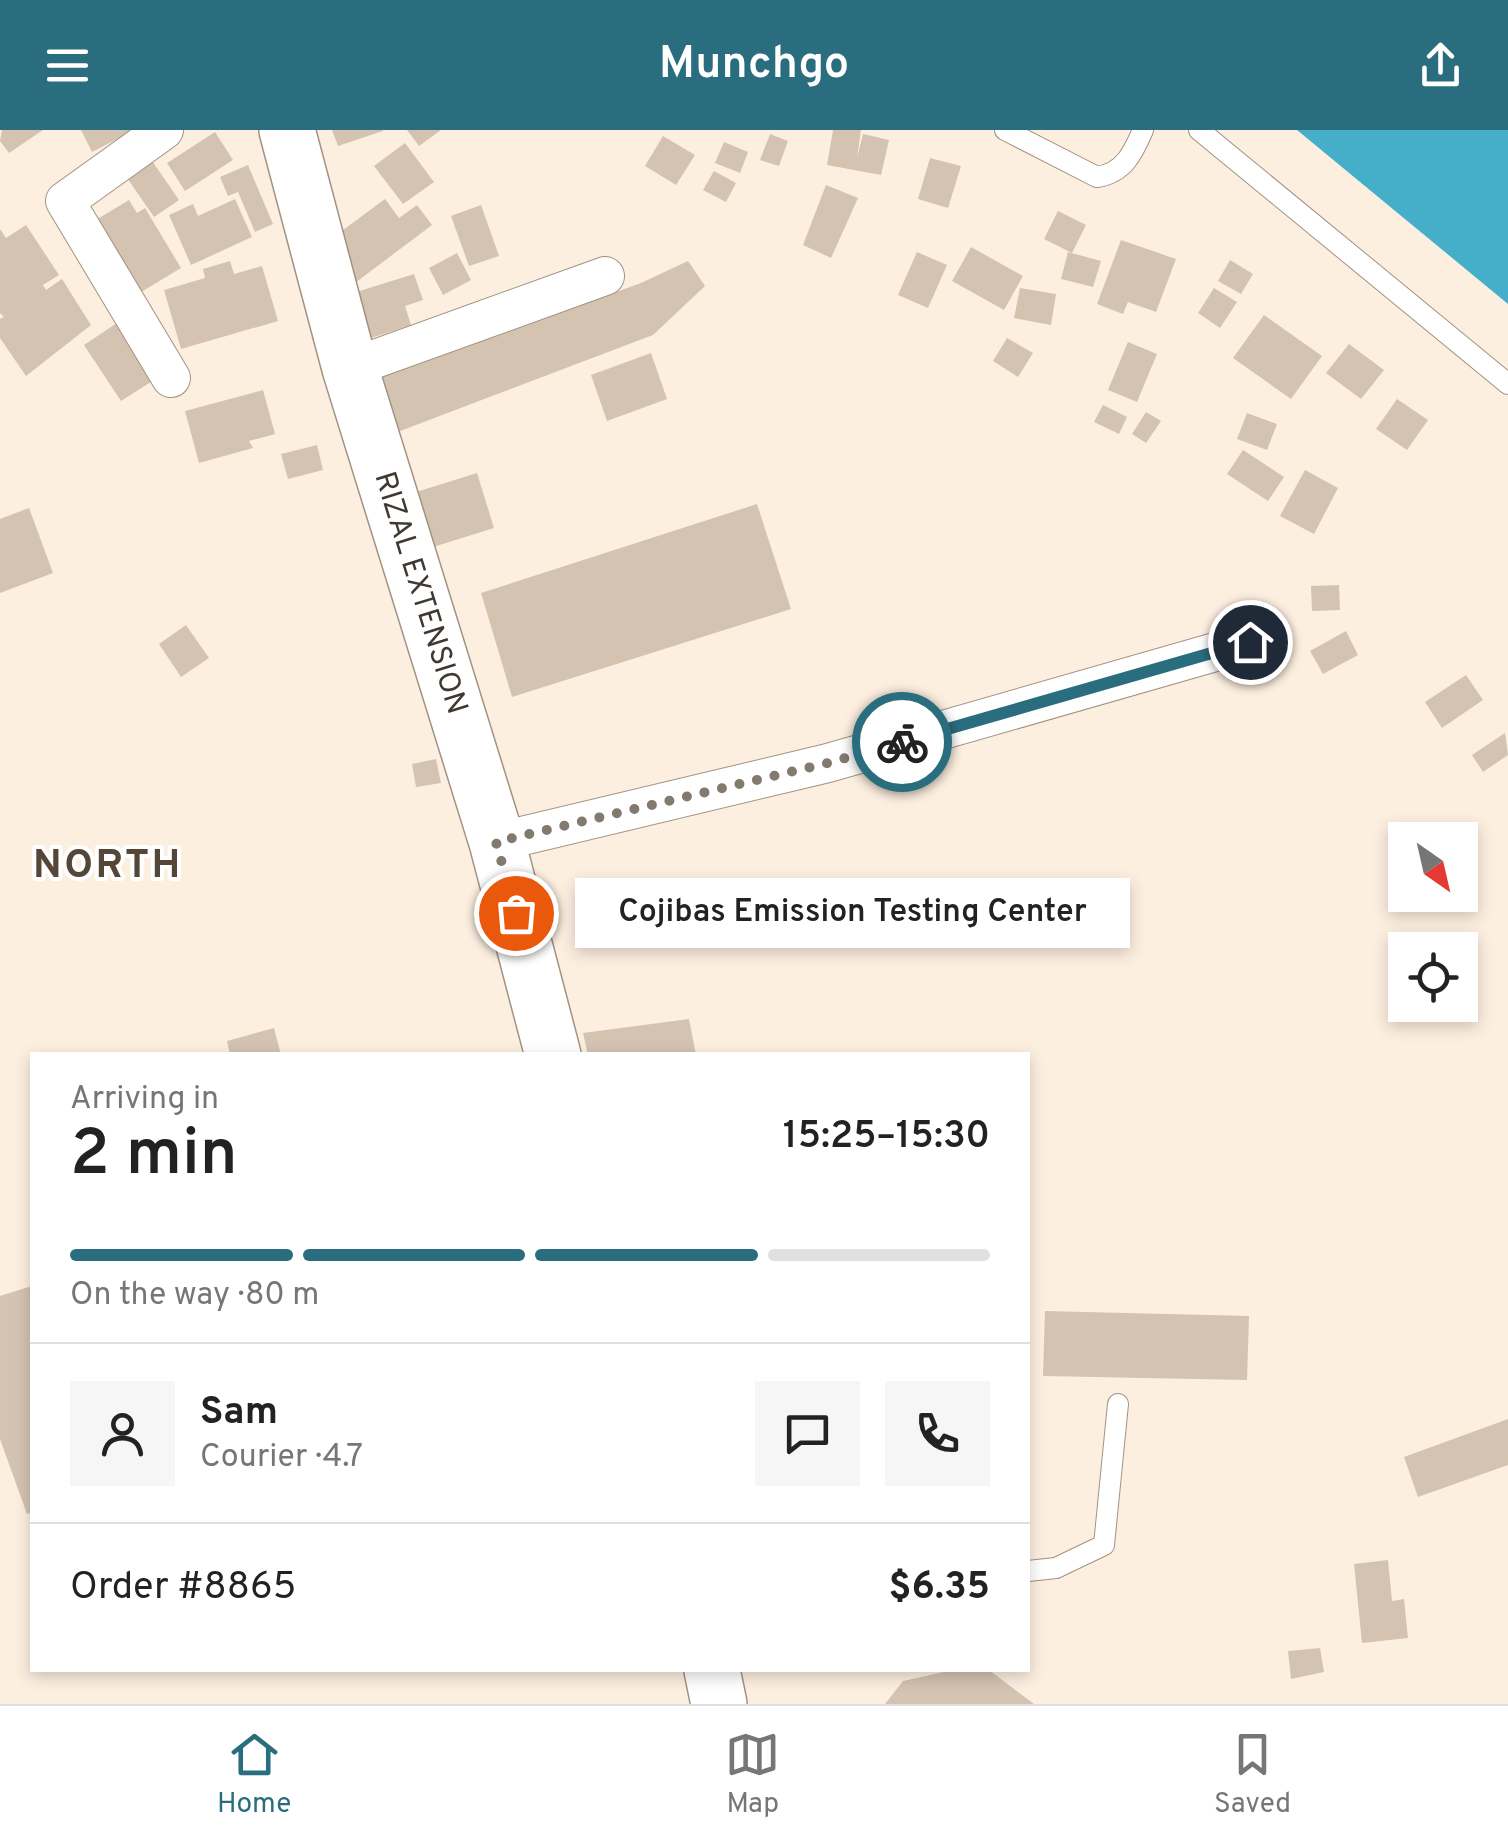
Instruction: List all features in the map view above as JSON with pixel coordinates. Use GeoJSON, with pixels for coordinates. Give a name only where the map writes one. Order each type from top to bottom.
{"type":"FeatureCollection","features":[{"type":"Feature","properties":{"kind":"street"},"geometry":{"type":"LineString","coordinates":[[164,130],[66,201],[171,378]]}},
{"type":"Feature","properties":{"kind":"street","name":"RIZAL EXTENSION"},"geometry":{"type":"LineString","coordinates":[[287,130],[350,368],[496,842],[552,1052]]}},
{"type":"Feature","properties":{"kind":"street"},"geometry":{"type":"LineString","coordinates":[[350,368],[605,276]]}},
{"type":"Feature","properties":{"kind":"street"},"geometry":{"type":"LineString","coordinates":[[496,842],[828,763],[1250,642]]}},
{"type":"Feature","properties":{"kind":"street"},"geometry":{"type":"LineString","coordinates":[[712,1672],[719,1704]]}},
{"type":"Feature","properties":{"kind":"lane"},"geometry":{"type":"LineString","coordinates":[[1004,130],[1097,177],[1111,175],[1122,167],[1143,130]]}},
{"type":"Feature","properties":{"kind":"lane"},"geometry":{"type":"LineString","coordinates":[[1199,130],[1508,384]]}},
{"type":"Feature","properties":{"kind":"lane"},"geometry":{"type":"LineString","coordinates":[[1030,1571],[1056,1568],[1104,1545],[1118,1404]]}},
{"type":"Feature","properties":{"kind":"water"},"geometry":{"type":"Polygon","coordinates":[[[1297,130],[1508,130],[1508,304],[1297,130]]]}},
{"type":"Feature","properties":{"kind":"building"},"geometry":{"type":"Polygon","coordinates":[[[2,130],[43,130],[9,153],[0,141],[2,130]]]}},
{"type":"Feature","properties":{"kind":"building"},"geometry":{"type":"Polygon","coordinates":[[[81,130],[135,130],[92,152],[81,130]]]}},
{"type":"Feature","properties":{"kind":"building"},"geometry":{"type":"Polygon","coordinates":[[[332,130],[383,130],[383,131],[338,146],[332,130]]]}},
{"type":"Feature","properties":{"kind":"building"},"geometry":{"type":"Polygon","coordinates":[[[407,130],[441,130],[419,146],[407,130]]]}},
{"type":"Feature","properties":{"kind":"building"},"geometry":{"type":"Polygon","coordinates":[[[833,130],[861,130],[857,158],[863,134],[889,140],[881,175],[827,165],[833,130]]]}},
{"type":"Feature","properties":{"kind":"building"},"geometry":{"type":"Polygon","coordinates":[[[215,132],[233,160],[185,191],[167,163],[215,132]]]}},
{"type":"Feature","properties":{"kind":"building"},"geometry":{"type":"Polygon","coordinates":[[[770,134],[788,141],[779,166],[760,160],[770,134]]]}},
{"type":"Feature","properties":{"kind":"building"},"geometry":{"type":"Polygon","coordinates":[[[663,136],[695,155],[676,185],[645,166],[663,136]]]}},
{"type":"Feature","properties":{"kind":"building"},"geometry":{"type":"Polygon","coordinates":[[[724,142],[748,152],[740,173],[715,163],[724,142]]]}},
{"type":"Feature","properties":{"kind":"building"},"geometry":{"type":"Polygon","coordinates":[[[405,143],[434,182],[403,204],[374,166],[405,143]]]}},
{"type":"Feature","properties":{"kind":"building"},"geometry":{"type":"Polygon","coordinates":[[[148,155],[179,200],[154,217],[123,172],[148,155]]]}},
{"type":"Feature","properties":{"kind":"building"},"geometry":{"type":"Polygon","coordinates":[[[930,158],[961,166],[948,208],[918,199],[930,158]]]}},
{"type":"Feature","properties":{"kind":"building"},"geometry":{"type":"Polygon","coordinates":[[[248,165],[273,224],[255,232],[238,192],[228,196],[220,177],[248,165]]]}},
{"type":"Feature","properties":{"kind":"building"},"geometry":{"type":"Polygon","coordinates":[[[714,171],[736,183],[726,202],[703,190],[714,171]]]}},
{"type":"Feature","properties":{"kind":"building"},"geometry":{"type":"Polygon","coordinates":[[[826,185],[858,198],[831,258],[803,245],[826,185]]]}},
{"type":"Feature","properties":{"kind":"building"},"geometry":{"type":"Polygon","coordinates":[[[235,199],[252,237],[191,265],[169,215],[193,204],[198,216],[235,199]]]}},
{"type":"Feature","properties":{"kind":"building"},"geometry":{"type":"Polygon","coordinates":[[[385,199],[399,218],[417,205],[432,225],[347,289],[331,239],[385,199]]]}},
{"type":"Feature","properties":{"kind":"building"},"geometry":{"type":"Polygon","coordinates":[[[129,200],[137,213],[145,208],[181,268],[128,300],[89,224],[129,200]]]}},
{"type":"Feature","properties":{"kind":"building"},"geometry":{"type":"Polygon","coordinates":[[[481,205],[499,256],[469,266],[451,216],[481,205]]]}},
{"type":"Feature","properties":{"kind":"building"},"geometry":{"type":"Polygon","coordinates":[[[1058,211],[1086,225],[1072,253],[1044,239],[1058,211]]]}},
{"type":"Feature","properties":{"kind":"building"},"geometry":{"type":"Polygon","coordinates":[[[26,225],[59,275],[43,285],[46,290],[62,279],[91,325],[26,376],[0,338],[0,319],[4,317],[0,313],[0,229],[6,238],[26,225]]]}},
{"type":"Feature","properties":{"kind":"building"},"geometry":{"type":"Polygon","coordinates":[[[1121,240],[1176,259],[1156,312],[1128,302],[1123,314],[1097,304],[1121,240]]]}},
{"type":"Feature","properties":{"kind":"building"},"geometry":{"type":"Polygon","coordinates":[[[971,247],[1023,276],[1004,310],[952,281],[971,247]]]}},
{"type":"Feature","properties":{"kind":"building"},"geometry":{"type":"Polygon","coordinates":[[[917,252],[947,265],[928,308],[898,295],[917,252]]]}},
{"type":"Feature","properties":{"kind":"building"},"geometry":{"type":"Polygon","coordinates":[[[1068,252],[1101,261],[1093,287],[1061,279],[1068,252]]]}},
{"type":"Feature","properties":{"kind":"building"},"geometry":{"type":"Polygon","coordinates":[[[457,253],[471,280],[443,295],[429,268],[457,253]]]}},
{"type":"Feature","properties":{"kind":"building"},"geometry":{"type":"Polygon","coordinates":[[[1230,260],[1253,274],[1241,294],[1218,281],[1230,260]]]}},
{"type":"Feature","properties":{"kind":"building"},"geometry":{"type":"Polygon","coordinates":[[[230,261],[234,274],[262,266],[278,321],[181,349],[164,290],[205,278],[203,269],[230,261]]]}},
{"type":"Feature","properties":{"kind":"building"},"geometry":{"type":"Polygon","coordinates":[[[688,261],[705,286],[653,335],[387,436],[368,381],[641,283],[688,261]]]}},
{"type":"Feature","properties":{"kind":"building"},"geometry":{"type":"Polygon","coordinates":[[[414,274],[423,300],[405,306],[411,325],[362,341],[347,295],[414,274]]]}},
{"type":"Feature","properties":{"kind":"building"},"geometry":{"type":"Polygon","coordinates":[[[1020,288],[1056,294],[1051,325],[1014,318],[1020,288]]]}},
{"type":"Feature","properties":{"kind":"building"},"geometry":{"type":"Polygon","coordinates":[[[1214,288],[1237,302],[1220,328],[1198,313],[1214,288]]]}},
{"type":"Feature","properties":{"kind":"building"},"geometry":{"type":"Polygon","coordinates":[[[1264,315],[1322,356],[1291,399],[1233,358],[1264,315]]]}},
{"type":"Feature","properties":{"kind":"building"},"geometry":{"type":"Polygon","coordinates":[[[117,323],[154,380],[121,401],[84,345],[117,323]]]}},
{"type":"Feature","properties":{"kind":"building"},"geometry":{"type":"Polygon","coordinates":[[[1007,338],[1033,353],[1018,377],[993,361],[1007,338]]]}},
{"type":"Feature","properties":{"kind":"building"},"geometry":{"type":"Polygon","coordinates":[[[1128,342],[1157,354],[1137,402],[1108,390],[1128,342]]]}},
{"type":"Feature","properties":{"kind":"building"},"geometry":{"type":"Polygon","coordinates":[[[1349,344],[1384,370],[1361,399],[1326,373],[1349,344]]]}},
{"type":"Feature","properties":{"kind":"building"},"geometry":{"type":"Polygon","coordinates":[[[651,353],[667,399],[607,421],[591,375],[651,353]]]}},
{"type":"Feature","properties":{"kind":"building"},"geometry":{"type":"Polygon","coordinates":[[[263,390],[275,434],[249,441],[253,448],[199,463],[185,411],[263,390]]]}},
{"type":"Feature","properties":{"kind":"building"},"geometry":{"type":"Polygon","coordinates":[[[1397,399],[1428,420],[1407,450],[1376,429],[1397,399]]]}},
{"type":"Feature","properties":{"kind":"building"},"geometry":{"type":"Polygon","coordinates":[[[1103,405],[1127,417],[1119,434],[1094,422],[1103,405]]]}},
{"type":"Feature","properties":{"kind":"building"},"geometry":{"type":"Polygon","coordinates":[[[1146,412],[1161,421],[1146,443],[1132,434],[1146,412]]]}},
{"type":"Feature","properties":{"kind":"building"},"geometry":{"type":"Polygon","coordinates":[[[1247,413],[1277,424],[1267,450],[1237,439],[1247,413]]]}},
{"type":"Feature","properties":{"kind":"building"},"geometry":{"type":"Polygon","coordinates":[[[317,445],[323,470],[288,479],[281,454],[317,445]]]}},
{"type":"Feature","properties":{"kind":"building"},"geometry":{"type":"Polygon","coordinates":[[[1243,450],[1284,477],[1268,501],[1227,474],[1243,450]]]}},
{"type":"Feature","properties":{"kind":"building"},"geometry":{"type":"Polygon","coordinates":[[[1305,470],[1338,488],[1314,534],[1280,516],[1305,470]]]}},
{"type":"Feature","properties":{"kind":"building"},"geometry":{"type":"Polygon","coordinates":[[[477,473],[494,528],[430,548],[413,493],[477,473]]]}},
{"type":"Feature","properties":{"kind":"building"},"geometry":{"type":"Polygon","coordinates":[[[757,504],[791,609],[512,697],[481,593],[757,504]]]}},
{"type":"Feature","properties":{"kind":"building"},"geometry":{"type":"Polygon","coordinates":[[[29,508],[53,573],[0,593],[0,519],[29,508]]]}},
{"type":"Feature","properties":{"kind":"building"},"geometry":{"type":"Polygon","coordinates":[[[1339,585],[1340,610],[1312,611],[1311,586],[1339,585]]]}},
{"type":"Feature","properties":{"kind":"building"},"geometry":{"type":"Polygon","coordinates":[[[186,625],[209,658],[181,677],[159,644],[186,625]]]}},
{"type":"Feature","properties":{"kind":"building"},"geometry":{"type":"Polygon","coordinates":[[[1346,631],[1358,655],[1323,674],[1310,651],[1346,631]]]}},
{"type":"Feature","properties":{"kind":"building"},"geometry":{"type":"Polygon","coordinates":[[[1466,675],[1483,700],[1442,728],[1425,702],[1466,675]]]}},
{"type":"Feature","properties":{"kind":"building"},"geometry":{"type":"Polygon","coordinates":[[[1505,733],[1508,755],[1483,772],[1472,755],[1505,733]]]}},
{"type":"Feature","properties":{"kind":"building"},"geometry":{"type":"Polygon","coordinates":[[[436,759],[441,783],[416,787],[412,764],[436,759]]]}},
{"type":"Feature","properties":{"kind":"building"},"geometry":{"type":"Polygon","coordinates":[[[689,1019],[695,1052],[587,1052],[583,1033],[689,1019]]]}},
{"type":"Feature","properties":{"kind":"building"},"geometry":{"type":"Polygon","coordinates":[[[274,1028],[280,1052],[229,1052],[227,1041],[274,1028]]]}},
{"type":"Feature","properties":{"kind":"building"},"geometry":{"type":"Polygon","coordinates":[[[30,1287],[27,1514],[0,1439],[0,1296],[30,1287]]]}},
{"type":"Feature","properties":{"kind":"building"},"geometry":{"type":"Polygon","coordinates":[[[1045,1311],[1249,1316],[1247,1380],[1043,1376],[1045,1311]]]}},
{"type":"Feature","properties":{"kind":"building"},"geometry":{"type":"Polygon","coordinates":[[[1508,1419],[1508,1465],[1418,1497],[1404,1457],[1508,1419]]]}},
{"type":"Feature","properties":{"kind":"building"},"geometry":{"type":"Polygon","coordinates":[[[1388,1560],[1392,1601],[1404,1599],[1408,1638],[1362,1643],[1354,1564],[1388,1560]]]}},
{"type":"Feature","properties":{"kind":"building"},"geometry":{"type":"Polygon","coordinates":[[[1320,1648],[1324,1672],[1291,1679],[1288,1651],[1320,1648]]]}},
{"type":"Feature","properties":{"kind":"building"},"geometry":{"type":"Polygon","coordinates":[[[944,1672],[992,1672],[1034,1704],[885,1704],[903,1681],[944,1672]]]}},
{"type":"Feature","properties":{"kind":"way so far"},"geometry":{"type":"LineString","coordinates":[[516,913],[496,842],[902,742]]}},
{"type":"Feature","properties":{"kind":"place","name":"Cojibas Emission Testing Center"},"geometry":{"type":"Point","coordinates":[516,913]}},
{"type":"Feature","properties":{"kind":"district","name":"NORTH"},"geometry":{"type":"Point","coordinates":[108,867]}},
{"type":"Feature","properties":{"kind":"route"},"geometry":{"type":"LineString","coordinates":[[902,742],[1250,642]]}}]}
